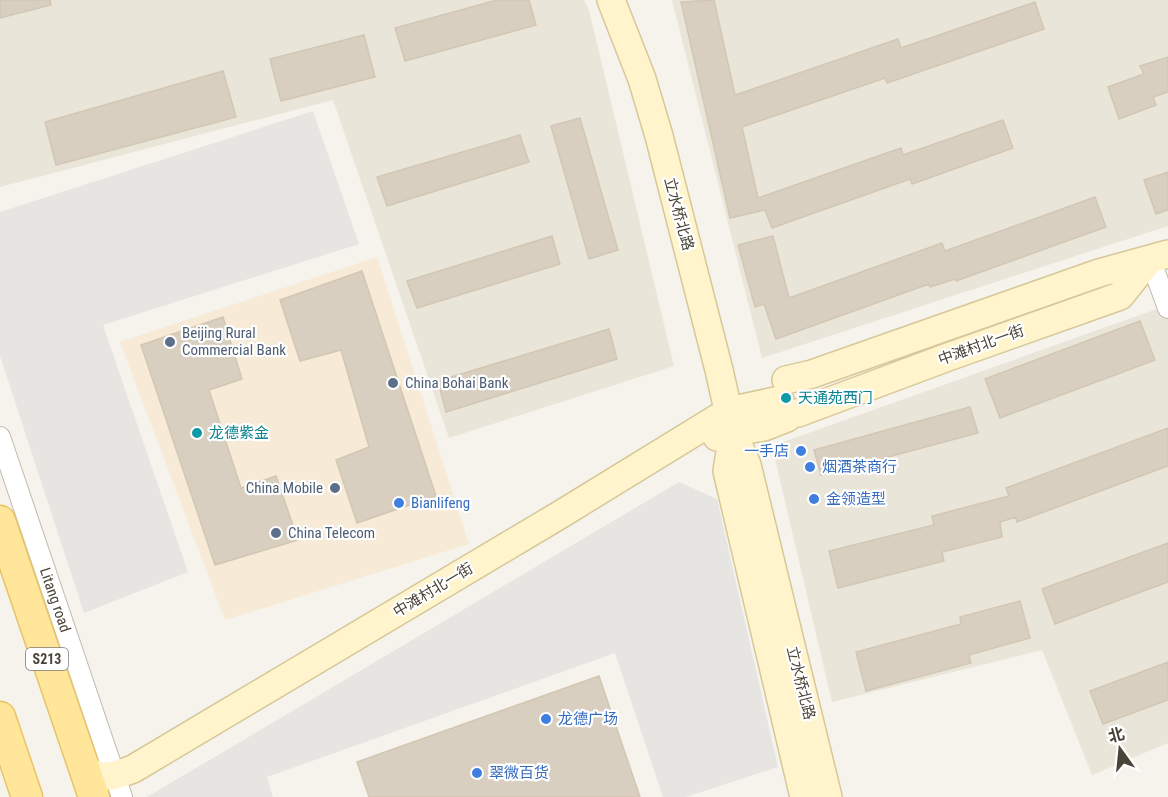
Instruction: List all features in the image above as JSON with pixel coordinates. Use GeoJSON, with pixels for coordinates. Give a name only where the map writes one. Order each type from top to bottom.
{"type":"FeatureCollection","features":[{"type":"Feature","properties":{"kind":"main road","name":"Litang road"},"geometry":{"type":"LineString","coordinates":[[0,521],[107,788]]}},
{"type":"Feature","properties":{"kind":"main road"},"geometry":{"type":"LineString","coordinates":[[0,717],[27,797]]}},
{"type":"Feature","properties":{"kind":"street","name":"立水桥北路"},"geometry":{"type":"LineString","coordinates":[[611,0],[642,79],[659,136],[731,422],[747,465],[828,797]]}},
{"type":"Feature","properties":{"kind":"street"},"geometry":{"type":"LineString","coordinates":[[1159,257],[1168,308]]}},
{"type":"Feature","properties":{"kind":"street","name":"中滩村北一街"},"geometry":{"type":"LineString","coordinates":[[786,398],[926,365],[1120,296],[1159,257]]}},
{"type":"Feature","properties":{"kind":"street","name":"中滩村北一街"},"geometry":{"type":"LineString","coordinates":[[107,788],[133,769],[558,516],[731,422],[764,427],[786,398],[812,374],[1099,273],[1159,257]]}},
{"type":"Feature","properties":{"kind":"street"},"geometry":{"type":"LineString","coordinates":[[731,422],[757,388],[786,398]]}},
{"type":"Feature","properties":{"kind":"street","name":"立水桥北路"},"geometry":{"type":"LineString","coordinates":[[731,422],[727,471],[804,797]]}},
{"type":"Feature","properties":{"kind":"street","name":"Litang road"},"geometry":{"type":"LineString","coordinates":[[0,437],[107,788]]}},
{"type":"Feature","properties":{"kind":"shaded area"},"geometry":{"type":"Polygon","coordinates":[[[0,0],[584,0],[589,10],[674,366],[449,438],[333,100],[0,187],[0,0]]]}},
{"type":"Feature","properties":{"kind":"shaded area"},"geometry":{"type":"Polygon","coordinates":[[[672,0],[1168,0],[1168,226],[762,358],[672,0]]]}},
{"type":"Feature","properties":{"kind":"shaded area"},"geometry":{"type":"Polygon","coordinates":[[[313,111],[359,244],[103,325],[188,572],[84,613],[0,356],[0,212],[313,111]]]}},
{"type":"Feature","properties":{"kind":"shaded area"},"geometry":{"type":"Polygon","coordinates":[[[377,257],[469,544],[225,620],[120,342],[377,257]]]}},
{"type":"Feature","properties":{"kind":"shaded area"},"geometry":{"type":"Polygon","coordinates":[[[1168,305],[1168,743],[1092,775],[1042,650],[832,702],[772,446],[1168,305]]]}},
{"type":"Feature","properties":{"kind":"shaded area","name":"龙德广场"},"geometry":{"type":"Polygon","coordinates":[[[679,482],[717,499],[778,767],[686,797],[663,797],[615,653],[267,777],[273,797],[147,797],[679,482]]]}},
{"type":"Feature","properties":{"kind":"building"},"geometry":{"type":"Polygon","coordinates":[[[0,0],[50,0],[51,5],[0,18],[0,0]]]}},
{"type":"Feature","properties":{"kind":"building"},"geometry":{"type":"Polygon","coordinates":[[[497,0],[529,0],[536,25],[405,61],[395,28],[497,0]]]}},
{"type":"Feature","properties":{"kind":"building"},"geometry":{"type":"Polygon","coordinates":[[[714,0],[735,95],[898,39],[901,48],[1035,2],[1044,29],[887,83],[885,78],[742,127],[758,198],[901,148],[903,155],[1003,120],[1013,148],[912,184],[910,179],[772,228],[765,210],[730,218],[681,2],[714,0]]]}},
{"type":"Feature","properties":{"kind":"building"},"geometry":{"type":"Polygon","coordinates":[[[364,35],[375,77],[281,101],[270,59],[364,35]]]}},
{"type":"Feature","properties":{"kind":"building"},"geometry":{"type":"Polygon","coordinates":[[[1168,57],[1168,92],[1153,97],[1156,105],[1119,119],[1108,87],[1144,74],[1140,66],[1168,57]]]}},
{"type":"Feature","properties":{"kind":"building"},"geometry":{"type":"Polygon","coordinates":[[[223,71],[236,117],[56,165],[45,122],[223,71]]]}},
{"type":"Feature","properties":{"kind":"building"},"geometry":{"type":"Polygon","coordinates":[[[580,118],[618,250],[589,259],[551,126],[580,118]]]}},
{"type":"Feature","properties":{"kind":"building"},"geometry":{"type":"Polygon","coordinates":[[[520,135],[529,162],[387,206],[377,177],[520,135]]]}},
{"type":"Feature","properties":{"kind":"building"},"geometry":{"type":"Polygon","coordinates":[[[1168,172],[1168,210],[1156,214],[1144,180],[1168,172]]]}},
{"type":"Feature","properties":{"kind":"building"},"geometry":{"type":"Polygon","coordinates":[[[1095,197],[1106,227],[956,281],[955,279],[930,287],[929,284],[776,339],[764,304],[755,307],[738,245],[773,236],[789,298],[942,243],[945,251],[1095,197]]]}},
{"type":"Feature","properties":{"kind":"building"},"geometry":{"type":"Polygon","coordinates":[[[552,236],[560,264],[417,308],[407,281],[552,236]]]}},
{"type":"Feature","properties":{"kind":"building"},"geometry":{"type":"Polygon","coordinates":[[[362,271],[436,496],[357,523],[336,460],[369,447],[341,350],[300,361],[280,300],[362,271]]]}},
{"type":"Feature","properties":{"kind":"building","name":"龙德紫金"},"geometry":{"type":"Polygon","coordinates":[[[223,317],[242,379],[209,390],[241,488],[276,476],[298,540],[215,565],[141,345],[223,317]]]}},
{"type":"Feature","properties":{"kind":"building"},"geometry":{"type":"Polygon","coordinates":[[[1140,321],[1155,360],[1000,418],[985,379],[1140,321]]]}},
{"type":"Feature","properties":{"kind":"building"},"geometry":{"type":"Polygon","coordinates":[[[609,329],[617,359],[446,412],[438,381],[609,329]]]}},
{"type":"Feature","properties":{"kind":"building"},"geometry":{"type":"Polygon","coordinates":[[[970,407],[978,433],[821,475],[814,450],[970,407]]]}},
{"type":"Feature","properties":{"kind":"building"},"geometry":{"type":"Polygon","coordinates":[[[1168,428],[1168,466],[1017,522],[1016,517],[1000,522],[1002,537],[942,552],[944,561],[838,588],[829,551],[934,525],[932,516],[1009,496],[1006,488],[1168,428]]]}},
{"type":"Feature","properties":{"kind":"building"},"geometry":{"type":"Polygon","coordinates":[[[1168,543],[1168,582],[1055,624],[1042,589],[1168,543]]]}},
{"type":"Feature","properties":{"kind":"building"},"geometry":{"type":"Polygon","coordinates":[[[1020,601],[1030,638],[969,655],[971,663],[866,691],[856,652],[961,624],[960,617],[1020,601]]]}},
{"type":"Feature","properties":{"kind":"building"},"geometry":{"type":"Polygon","coordinates":[[[1168,662],[1168,700],[1103,724],[1090,691],[1168,662]]]}},
{"type":"Feature","properties":{"kind":"building","name":"龙德广场"},"geometry":{"type":"Polygon","coordinates":[[[599,676],[640,797],[369,797],[357,762],[599,676]]]}},
{"type":"Feature","properties":{"kind":"place","name":"Beijing Rural Commercial Bank"},"geometry":{"type":"Point","coordinates":[170,342]}},
{"type":"Feature","properties":{"kind":"place","name":"China Bohai Bank"},"geometry":{"type":"Point","coordinates":[393,383]}},
{"type":"Feature","properties":{"kind":"place","name":"天通苑西门"},"geometry":{"type":"Point","coordinates":[786,398]}},
{"type":"Feature","properties":{"kind":"place","name":"龙德紫金"},"geometry":{"type":"Point","coordinates":[197,433]}},
{"type":"Feature","properties":{"kind":"place","name":"一手店"},"geometry":{"type":"Point","coordinates":[801,451]}},
{"type":"Feature","properties":{"kind":"place","name":"烟酒茶商行"},"geometry":{"type":"Point","coordinates":[810,467]}},
{"type":"Feature","properties":{"kind":"place","name":"China Mobile"},"geometry":{"type":"Point","coordinates":[335,488]}},
{"type":"Feature","properties":{"kind":"place","name":"金领造型"},"geometry":{"type":"Point","coordinates":[814,499]}},
{"type":"Feature","properties":{"kind":"place","name":"Bianlifeng"},"geometry":{"type":"Point","coordinates":[399,503]}},
{"type":"Feature","properties":{"kind":"place","name":"China Telecom"},"geometry":{"type":"Point","coordinates":[276,533]}},
{"type":"Feature","properties":{"kind":"place","name":"龙德广场"},"geometry":{"type":"Point","coordinates":[546,719]}},
{"type":"Feature","properties":{"kind":"place","name":"翠微百货"},"geometry":{"type":"Point","coordinates":[477,773]}}]}
